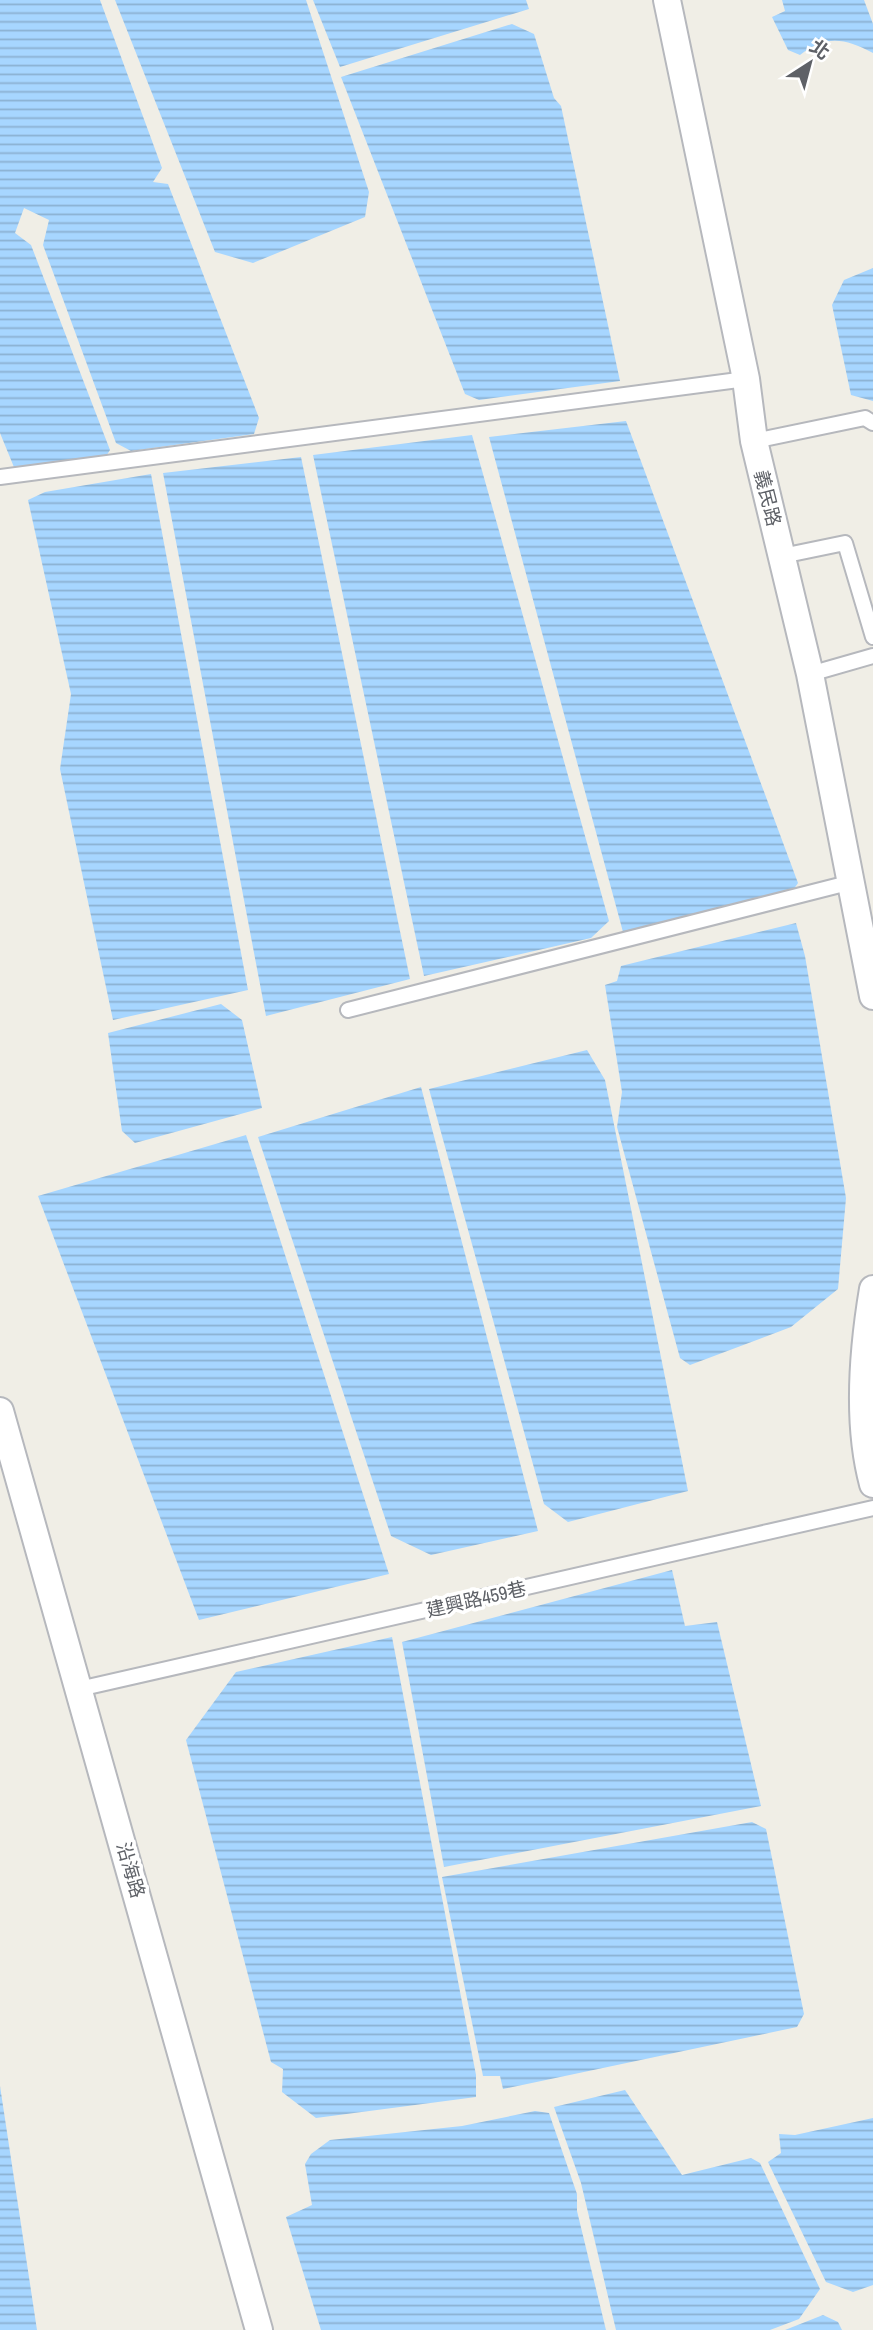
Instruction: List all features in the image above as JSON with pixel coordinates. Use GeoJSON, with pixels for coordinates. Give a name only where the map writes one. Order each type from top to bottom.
{"type":"FeatureCollection","features":[{"type":"Feature","properties":{"kind":"street","name":"義民路"},"geometry":{"type":"LineString","coordinates":[[667,0],[746,379],[754,441],[810,674],[873,996]]}},
{"type":"Feature","properties":{"kind":"street"},"geometry":{"type":"LineString","coordinates":[[873,1289],[863,1345],[867,1462],[873,1485]]}},
{"type":"Feature","properties":{"kind":"street","name":"沿海路"},"geometry":{"type":"LineString","coordinates":[[0,1411],[259,2330]]}},
{"type":"Feature","properties":{"kind":"lane"},"geometry":{"type":"LineString","coordinates":[[0,477],[746,379]]}},
{"type":"Feature","properties":{"kind":"lane"},"geometry":{"type":"LineString","coordinates":[[754,441],[866,418],[873,423]]}},
{"type":"Feature","properties":{"kind":"lane"},"geometry":{"type":"LineString","coordinates":[[782,556],[845,543],[873,637]]}},
{"type":"Feature","properties":{"kind":"lane"},"geometry":{"type":"LineString","coordinates":[[810,674],[873,656]]}},
{"type":"Feature","properties":{"kind":"lane"},"geometry":{"type":"LineString","coordinates":[[348,1010],[852,882]]}},
{"type":"Feature","properties":{"kind":"lane","name":"建興路459巷"},"geometry":{"type":"LineString","coordinates":[[79,1689],[873,1508]]}},
{"type":"Feature","properties":{"kind":"water"},"geometry":{"type":"Polygon","coordinates":[[[0,0],[100,0],[162,168],[153,182],[168,184],[259,418],[254,434],[131,451],[116,443],[43,245],[49,220],[24,208],[15,233],[31,245],[110,450],[103,461],[18,477],[0,433],[0,0]]]}},
{"type":"Feature","properties":{"kind":"water"},"geometry":{"type":"Polygon","coordinates":[[[115,0],[306,0],[369,192],[365,217],[253,263],[215,252],[115,0]]]}},
{"type":"Feature","properties":{"kind":"water"},"geometry":{"type":"Polygon","coordinates":[[[313,0],[526,0],[529,9],[340,67],[313,0]]]}},
{"type":"Feature","properties":{"kind":"water"},"geometry":{"type":"Polygon","coordinates":[[[782,0],[864,0],[873,24],[873,53],[853,44],[835,41],[818,44],[800,55],[788,50],[772,17],[785,11],[782,0]]]}},
{"type":"Feature","properties":{"kind":"water"},"geometry":{"type":"Polygon","coordinates":[[[512,24],[534,34],[554,98],[561,106],[620,381],[479,400],[465,394],[341,77],[512,24]]]}},
{"type":"Feature","properties":{"kind":"water"},"geometry":{"type":"Polygon","coordinates":[[[873,268],[873,401],[851,395],[832,305],[844,280],[873,268]]]}},
{"type":"Feature","properties":{"kind":"water"},"geometry":{"type":"Polygon","coordinates":[[[626,421],[798,883],[785,902],[623,932],[489,437],[626,421]]]}},
{"type":"Feature","properties":{"kind":"water"},"geometry":{"type":"Polygon","coordinates":[[[472,435],[609,921],[591,938],[424,976],[313,455],[472,435]]]}},
{"type":"Feature","properties":{"kind":"water"},"geometry":{"type":"Polygon","coordinates":[[[301,457],[410,979],[266,1016],[163,473],[301,457]]]}},
{"type":"Feature","properties":{"kind":"water"},"geometry":{"type":"Polygon","coordinates":[[[151,474],[248,990],[113,1020],[60,769],[71,694],[28,500],[45,492],[151,474]]]}},
{"type":"Feature","properties":{"kind":"water"},"geometry":{"type":"Polygon","coordinates":[[[796,923],[805,956],[846,1198],[838,1289],[791,1327],[690,1365],[680,1358],[617,1127],[622,1092],[605,985],[617,981],[621,966],[796,923]]]}},
{"type":"Feature","properties":{"kind":"water"},"geometry":{"type":"Polygon","coordinates":[[[221,1004],[242,1020],[262,1108],[135,1143],[122,1131],[108,1033],[221,1004]]]}},
{"type":"Feature","properties":{"kind":"water"},"geometry":{"type":"Polygon","coordinates":[[[587,1050],[605,1080],[688,1491],[568,1522],[544,1504],[429,1089],[587,1050]]]}},
{"type":"Feature","properties":{"kind":"water"},"geometry":{"type":"Polygon","coordinates":[[[421,1087],[538,1531],[431,1555],[391,1536],[258,1137],[421,1087]]]}},
{"type":"Feature","properties":{"kind":"water"},"geometry":{"type":"Polygon","coordinates":[[[246,1135],[389,1574],[199,1620],[38,1196],[246,1135]]]}},
{"type":"Feature","properties":{"kind":"water"},"geometry":{"type":"Polygon","coordinates":[[[672,1570],[685,1626],[717,1622],[761,1806],[444,1867],[402,1642],[672,1570]]]}},
{"type":"Feature","properties":{"kind":"water"},"geometry":{"type":"Polygon","coordinates":[[[392,1637],[476,2075],[476,2097],[316,2118],[282,2092],[283,2069],[271,2062],[186,1740],[236,1672],[392,1637]]]}},
{"type":"Feature","properties":{"kind":"water"},"geometry":{"type":"Polygon","coordinates":[[[752,1822],[766,1829],[804,2014],[797,2027],[503,2089],[500,2076],[483,2076],[442,1877],[752,1822]]]}},
{"type":"Feature","properties":{"kind":"water"},"geometry":{"type":"Polygon","coordinates":[[[0,2086],[37,2330],[0,2330],[0,2086]]]}},
{"type":"Feature","properties":{"kind":"water"},"geometry":{"type":"Polygon","coordinates":[[[625,2090],[682,2175],[751,2158],[760,2163],[820,2289],[799,2319],[770,2330],[616,2330],[581,2183],[554,2107],[625,2090]]]}},
{"type":"Feature","properties":{"kind":"water"},"geometry":{"type":"Polygon","coordinates":[[[535,2111],[549,2113],[577,2194],[577,2211],[606,2330],[321,2330],[286,2217],[312,2205],[305,2164],[311,2154],[330,2140],[462,2126],[535,2111]]]}},
{"type":"Feature","properties":{"kind":"water"},"geometry":{"type":"Polygon","coordinates":[[[873,2118],[873,2285],[853,2292],[826,2282],[768,2162],[781,2153],[779,2134],[795,2135],[873,2118]]]}},
{"type":"Feature","properties":{"kind":"water"},"geometry":{"type":"Polygon","coordinates":[[[823,2315],[838,2322],[842,2330],[785,2330],[823,2315]]]}}]}
